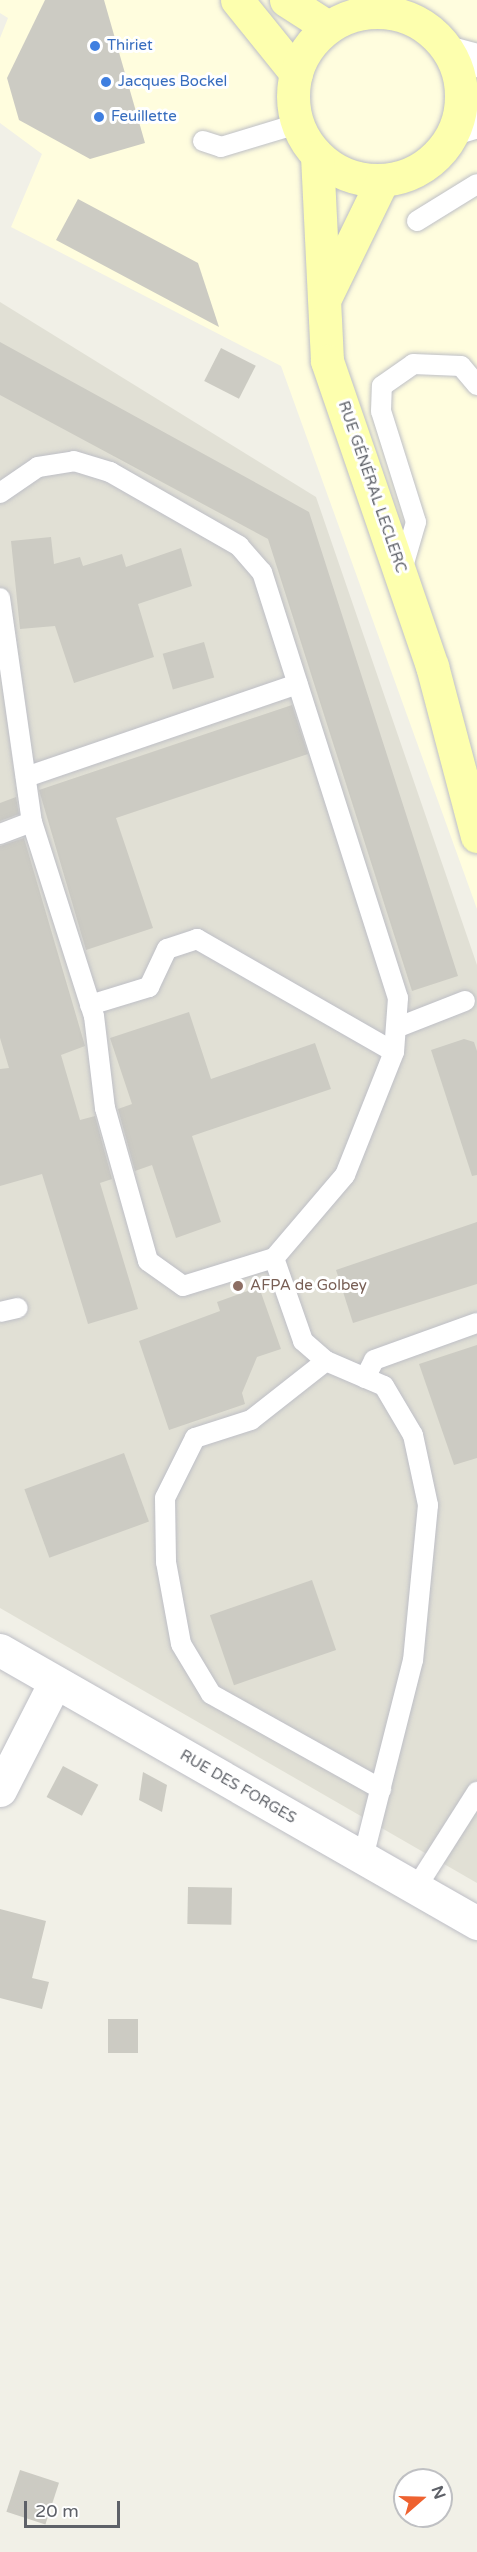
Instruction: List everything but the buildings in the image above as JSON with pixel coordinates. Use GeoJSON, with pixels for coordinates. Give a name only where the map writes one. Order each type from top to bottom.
{"type":"FeatureCollection","features":[{"type":"Feature","properties":{"kind":"main road"},"geometry":{"type":"LineString","coordinates":[[237,0],[296,73]]}},
{"type":"Feature","properties":{"kind":"main road"},"geometry":{"type":"LineString","coordinates":[[286,0],[328,27]]}},
{"type":"Feature","properties":{"kind":"main road"},"geometry":{"type":"LineString","coordinates":[[393,6],[432,31],[464,56],[460,85],[467,124],[427,165],[382,181],[336,171],[317,156],[297,123],[296,73],[308,47],[328,27],[353,15],[393,6]]}},
{"type":"Feature","properties":{"kind":"main road","name":"RUE GÉNÉRAL LECLERC"},"geometry":{"type":"LineString","coordinates":[[317,156],[321,306],[327,361],[402,570],[432,666],[477,836]]}},
{"type":"Feature","properties":{"kind":"main road"},"geometry":{"type":"LineString","coordinates":[[321,306],[382,181]]}},
{"type":"Feature","properties":{"kind":"main road","name":"RUE GÉNÉRAL LECLERC"},"geometry":{"type":"LineString","coordinates":[[432,666],[477,762]]}},
{"type":"Feature","properties":{"kind":"main road","name":"RUE DES FORGES"},"geometry":{"type":"LineString","coordinates":[[0,1650],[477,1923]]}},
{"type":"Feature","properties":{"kind":"main road"},"geometry":{"type":"LineString","coordinates":[[0,1790],[55,1682]]}},
{"type":"Feature","properties":{"kind":"lane"},"geometry":{"type":"LineString","coordinates":[[203,141],[221,147],[297,123]]}},
{"type":"Feature","properties":{"kind":"lane"},"geometry":{"type":"LineString","coordinates":[[417,221],[477,184]]}},
{"type":"Feature","properties":{"kind":"lane"},"geometry":{"type":"LineString","coordinates":[[402,570],[416,522],[381,411],[382,386],[413,364],[461,366],[477,385]]}},
{"type":"Feature","properties":{"kind":"lane"},"geometry":{"type":"LineString","coordinates":[[0,493],[39,467],[74,461],[110,472],[239,546],[262,572],[398,998],[394,1052],[345,1175],[274,1258],[183,1286],[148,1261],[105,1108],[90,1005],[32,822],[0,598]]}},
{"type":"Feature","properties":{"kind":"lane"},"geometry":{"type":"LineString","coordinates":[[26,777],[298,684]]}},
{"type":"Feature","properties":{"kind":"lane"},"geometry":{"type":"LineString","coordinates":[[0,834],[32,822]]}},
{"type":"Feature","properties":{"kind":"lane"},"geometry":{"type":"LineString","coordinates":[[90,1005],[149,987],[167,949],[197,939],[394,1052]]}},
{"type":"Feature","properties":{"kind":"lane"},"geometry":{"type":"LineString","coordinates":[[396,1028],[465,1000]]}},
{"type":"Feature","properties":{"kind":"lane"},"geometry":{"type":"LineString","coordinates":[[274,1258],[303,1341],[326,1361],[384,1386],[413,1435],[429,1504],[413,1660],[363,1858]]}},
{"type":"Feature","properties":{"kind":"lane"},"geometry":{"type":"LineString","coordinates":[[365,1378],[374,1360],[477,1323]]}},
{"type":"Feature","properties":{"kind":"lane"},"geometry":{"type":"LineString","coordinates":[[326,1361],[251,1420],[195,1438],[165,1498],[166,1563],[182,1644],[211,1694],[381,1789]]}},
{"type":"Feature","properties":{"kind":"lane"},"geometry":{"type":"LineString","coordinates":[[416,1888],[477,1792]]}},
{"type":"Feature","properties":{"kind":"shaded area"},"geometry":{"type":"Polygon","coordinates":[[[0,0],[477,0],[477,909],[281,366],[11,227],[42,154],[0,123],[0,38],[8,18],[0,13],[0,0]]]}},
{"type":"Feature","properties":{"kind":"shaded area","name":"AFPA de Golbey"},"geometry":{"type":"Polygon","coordinates":[[[0,302],[316,497],[477,965],[477,1883],[0,1608],[0,302]]]}},
{"type":"Feature","properties":{"kind":"place","name":"Thiriet"},"geometry":{"type":"Point","coordinates":[95,46]}},
{"type":"Feature","properties":{"kind":"place","name":"Jacques Bockel"},"geometry":{"type":"Point","coordinates":[106,82]}},
{"type":"Feature","properties":{"kind":"place","name":"Feuillette"},"geometry":{"type":"Point","coordinates":[99,117]}},
{"type":"Feature","properties":{"kind":"place","name":"AFPA de Golbey"},"geometry":{"type":"Point","coordinates":[238,1286]}}]}
